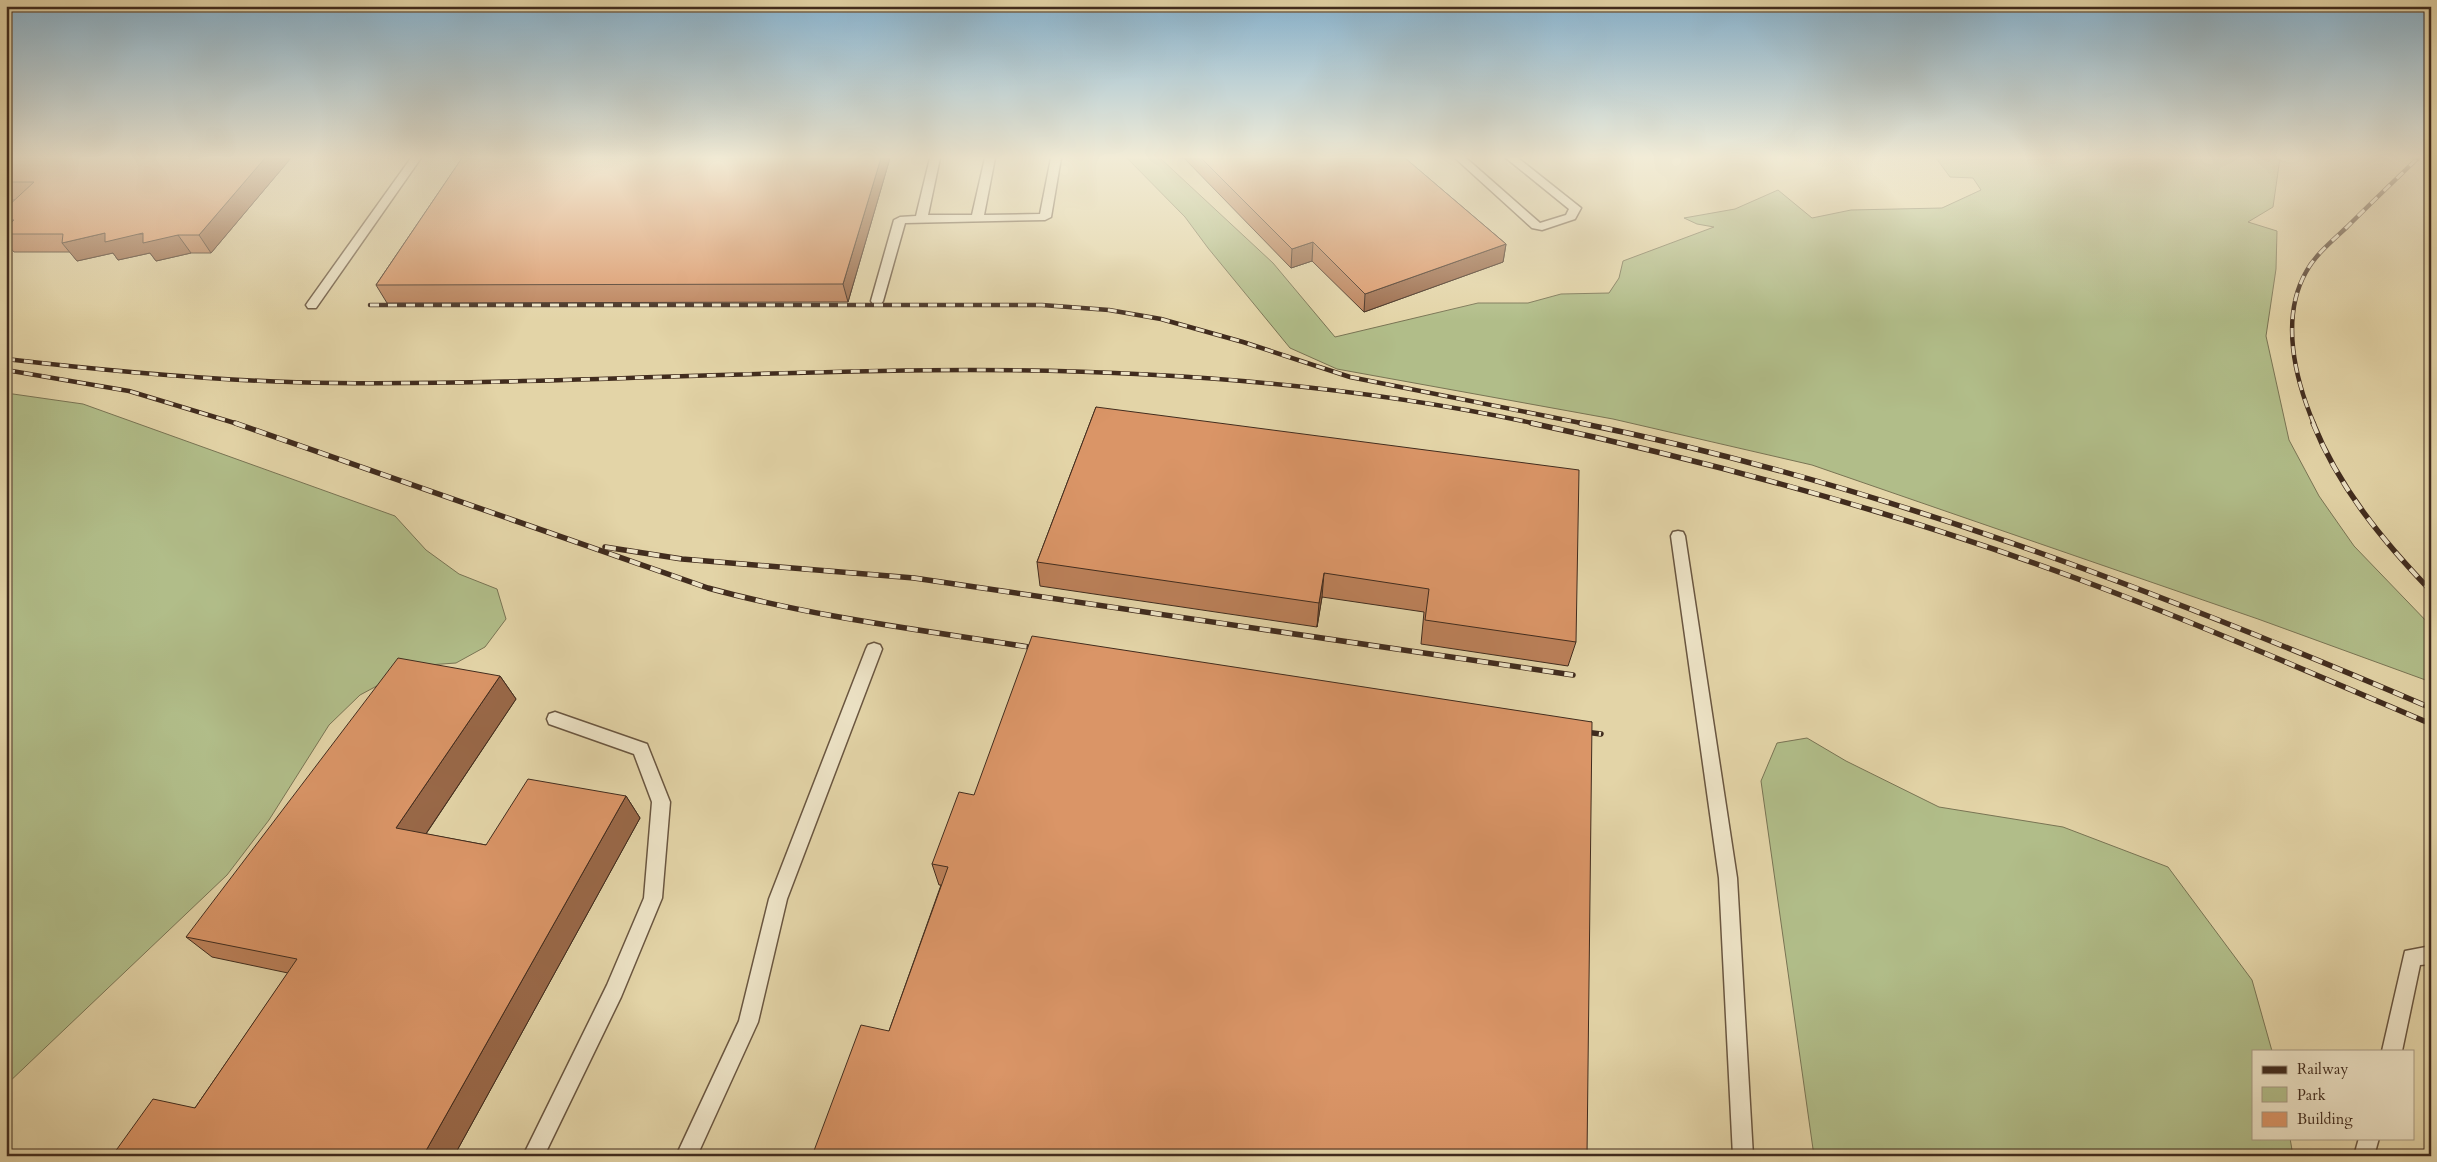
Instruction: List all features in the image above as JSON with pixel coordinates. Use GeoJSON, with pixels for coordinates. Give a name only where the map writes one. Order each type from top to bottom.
{"type":"FeatureCollection","features":[{"type":"Feature","properties":{"kind":"lane"},"geometry":{"type":"LineString","coordinates":[[312,304],[377,212]]}},
{"type":"Feature","properties":{"kind":"lane"},"geometry":{"type":"LineString","coordinates":[[921,219],[923,212]]}},
{"type":"Feature","properties":{"kind":"lane"},"geometry":{"type":"LineString","coordinates":[[977,219],[978,212]]}},
{"type":"Feature","properties":{"kind":"lane"},"geometry":{"type":"LineString","coordinates":[[877,300],[900,220],[1045,217],[1046,212]]}},
{"type":"Feature","properties":{"kind":"lane"},"geometry":{"type":"LineString","coordinates":[[1521,212],[1536,226],[1542,227],[1571,217],[1573,212]]}},
{"type":"Feature","properties":{"kind":"lane"},"geometry":{"type":"LineString","coordinates":[[1678,536],[1728,878],[1743,1156]]}},
{"type":"Feature","properties":{"kind":"lane"},"geometry":{"type":"LineString","coordinates":[[686,1156],[748,1022],[778,899],[874,649]]}},
{"type":"Feature","properties":{"kind":"lane"},"geometry":{"type":"LineString","coordinates":[[534,1156],[614,991],[653,898],[661,802],[641,750],[555,719]]}},
{"type":"Feature","properties":{"kind":"lane"},"geometry":{"type":"LineString","coordinates":[[2392,1050],[2412,957],[2431,956]]}},
{"type":"Feature","properties":{"kind":"lane"},"geometry":{"type":"LineString","coordinates":[[2364,1156],[2368,1140]]}},
{"type":"Feature","properties":{"kind":"green space"},"geometry":{"type":"Polygon","coordinates":[[[1180,212],[1218,212],[1273,263],[1335,337],[1478,303],[1528,303],[1561,294],[1609,293],[1619,278],[1623,261],[1714,227],[1697,224],[1684,218],[1717,212],[1805,212],[1812,218],[1840,212],[2264,212],[2248,222],[2277,231],[2276,269],[2266,336],[2289,440],[2319,496],[2354,546],[2431,626],[2431,682],[2258,619],[1812,465],[1613,419],[1337,369],[1290,348],[1180,212]]]}},
{"type":"Feature","properties":{"kind":"green space"},"geometry":{"type":"Polygon","coordinates":[[[6,393],[83,404],[395,516],[426,550],[459,574],[497,589],[506,619],[485,647],[456,663],[414,666],[360,695],[329,725],[269,820],[227,875],[6,1085],[6,393]]]}},
{"type":"Feature","properties":{"kind":"green space"},"geometry":{"type":"Polygon","coordinates":[[[1807,738],[1846,761],[1939,807],[2063,827],[2168,867],[2252,980],[2272,1050],[2252,1050],[2252,1140],[2290,1140],[2293,1156],[1814,1156],[1761,781],[1777,743],[1807,738]]]}},
{"type":"Feature","properties":{"kind":"building"},"geometry":{"type":"Polygon","coordinates":[[[6,212],[219,212],[199,235],[178,235],[143,243],[143,233],[105,242],[105,233],[62,243],[63,234],[6,234],[6,228],[14,220],[6,220],[6,212]]]}},
{"type":"Feature","properties":{"kind":"building"},"geometry":{"type":"Polygon","coordinates":[[[425,212],[865,212],[843,284],[376,285],[425,212]]]}},
{"type":"Feature","properties":{"kind":"building"},"geometry":{"type":"Polygon","coordinates":[[[1255,212],[1469,212],[1506,244],[1365,294],[1313,242],[1292,249],[1255,212]]]}},
{"type":"Feature","properties":{"kind":"building"},"geometry":{"type":"Polygon","coordinates":[[[1096,407],[1579,470],[1576,642],[1425,620],[1429,589],[1324,573],[1319,603],[1037,562],[1096,407]]]}},
{"type":"Feature","properties":{"kind":"building"},"geometry":{"type":"Polygon","coordinates":[[[1032,636],[1592,722],[1587,1156],[812,1156],[861,1025],[889,1031],[948,867],[932,864],[959,792],[974,795],[1032,636]]]}},
{"type":"Feature","properties":{"kind":"building"},"geometry":{"type":"Polygon","coordinates":[[[398,658],[500,676],[396,828],[486,845],[528,779],[626,796],[423,1156],[112,1156],[153,1099],[195,1108],[297,959],[186,937],[398,658]]]}},
{"type":"Feature","properties":{"kind":"railway"},"geometry":{"type":"LineString","coordinates":[[2314,424],[2301,388],[2293,348],[2292,328],[2298,290],[2306,272],[2319,254],[2362,212]]}},
{"type":"Feature","properties":{"kind":"railway"},"geometry":{"type":"LineString","coordinates":[[370,305],[1042,305],[1109,310],[1161,319],[1243,342],[1350,377],[1586,424]]}},
{"type":"Feature","properties":{"kind":"railway"},"geometry":{"type":"LineString","coordinates":[[6,359],[171,376],[337,383],[495,382],[812,372],[970,370],[1112,373],[1255,382],[1326,389],[1467,410],[1537,424]]}},
{"type":"Feature","properties":{"kind":"railway"},"geometry":{"type":"LineString","coordinates":[[6,370],[129,391],[237,424]]}},
{"type":"Feature","properties":{"kind":"railway"},"geometry":{"type":"LineString","coordinates":[[1531,423],[1600,438],[1807,491],[1943,532],[2078,579],[2167,613],[2431,724]]}},
{"type":"Feature","properties":{"kind":"railway"},"geometry":{"type":"LineString","coordinates":[[1580,423],[1690,447],[1798,476],[1906,508],[2013,543],[2223,622],[2431,708]]}},
{"type":"Feature","properties":{"kind":"railway"},"geometry":{"type":"LineString","coordinates":[[2313,423],[2349,492],[2379,533],[2431,591]]}},
{"type":"Feature","properties":{"kind":"railway"},"geometry":{"type":"LineString","coordinates":[[237,424],[708,588],[832,616],[1041,649]]}},
{"type":"Feature","properties":{"kind":"railway"},"geometry":{"type":"LineString","coordinates":[[605,547],[682,559],[914,578],[1573,675]]}},
{"type":"Feature","properties":{"kind":"railway"},"geometry":{"type":"LineString","coordinates":[[1577,731],[1601,734]]}}]}
